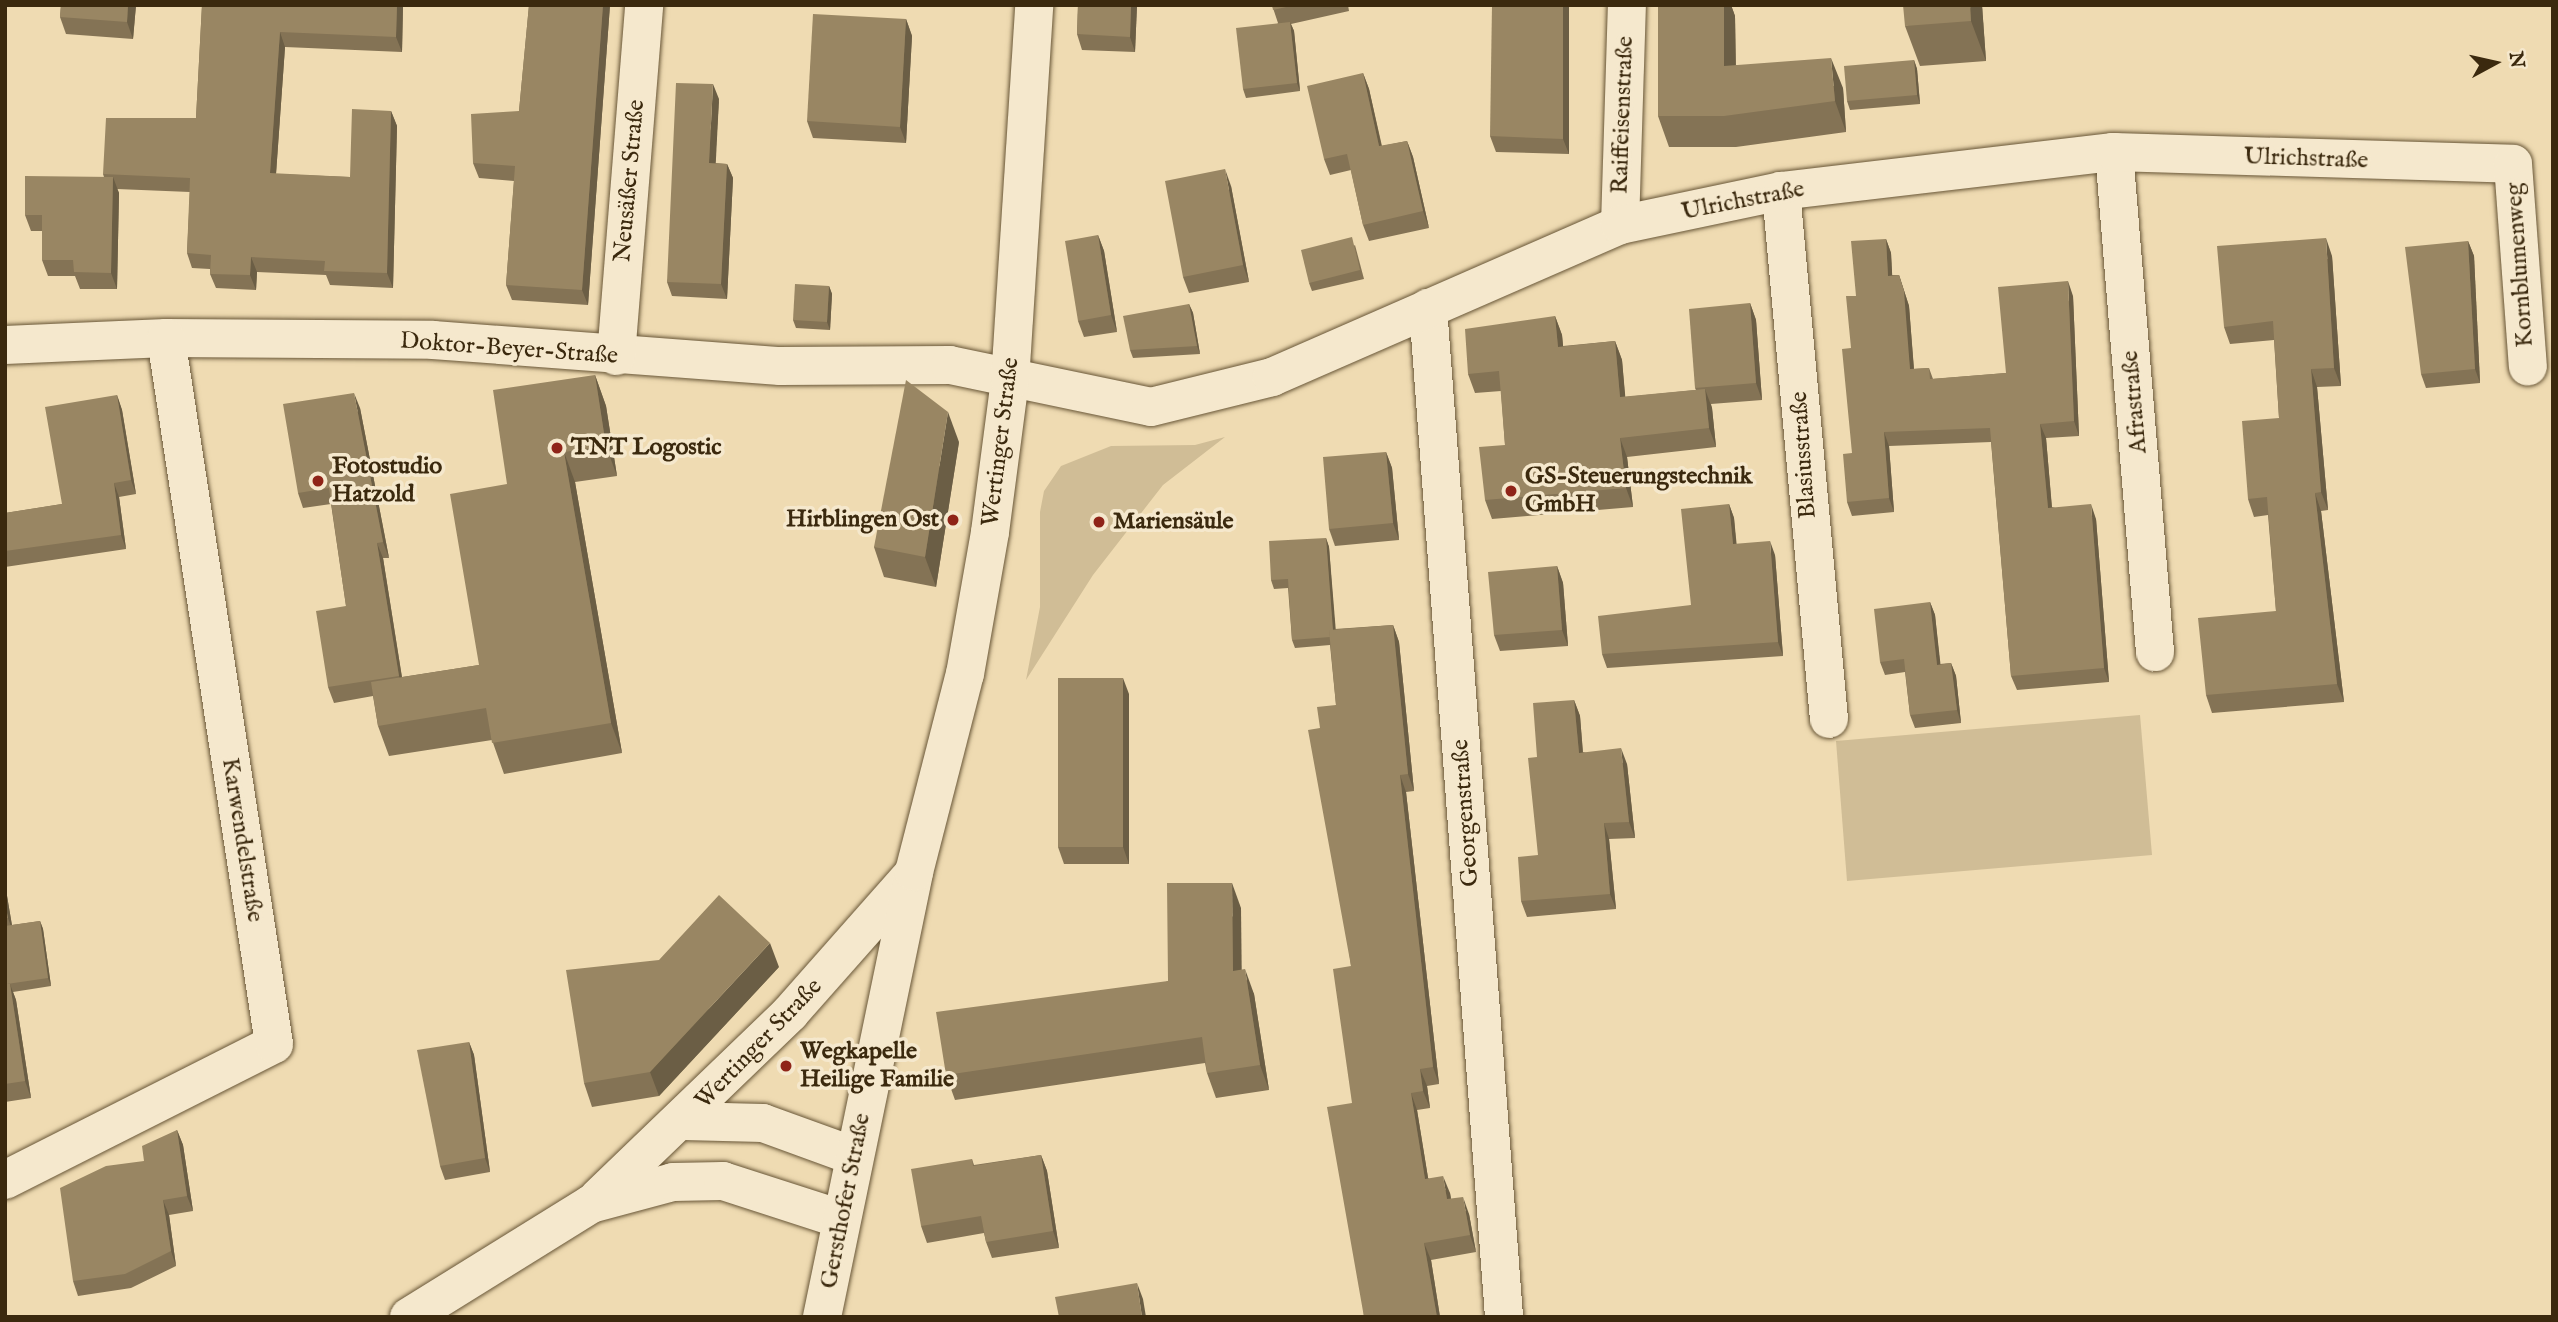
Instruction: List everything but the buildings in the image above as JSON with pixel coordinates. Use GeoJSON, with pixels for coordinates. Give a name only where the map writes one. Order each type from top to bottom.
{"type":"FeatureCollection","features":[{"type":"Feature","properties":{"kind":"street","name":"Neusäßer Straße"},"geometry":{"type":"LineString","coordinates":[[616,356],[644,5]]}},
{"type":"Feature","properties":{"kind":"street","name":"Wertinger Straße"},"geometry":{"type":"LineString","coordinates":[[877,1044],[914,872],[965,674],[1010,381],[1034,5]]}},
{"type":"Feature","properties":{"kind":"street","name":"Raiffeisenstraße"},"geometry":{"type":"LineString","coordinates":[[1620,225],[1627,5]]}},
{"type":"Feature","properties":{"kind":"street","name":"Ulrichstraße"},"geometry":{"type":"LineString","coordinates":[[1010,381],[1112,404],[1189,402],[1272,377],[1620,225],[1781,191],[2114,152],[2513,164]]}},
{"type":"Feature","properties":{"kind":"street","name":"Afrastraße"},"geometry":{"type":"LineString","coordinates":[[2114,152],[2155,652]]}},
{"type":"Feature","properties":{"kind":"street","name":"Kornblumenweg"},"geometry":{"type":"LineString","coordinates":[[2513,164],[2528,366]]}},
{"type":"Feature","properties":{"kind":"street","name":"Blasiusstraße"},"geometry":{"type":"LineString","coordinates":[[1781,191],[1829,719]]}},
{"type":"Feature","properties":{"kind":"street","name":"Georgenstraße"},"geometry":{"type":"LineString","coordinates":[[1428,309],[1504,1317]]}},
{"type":"Feature","properties":{"kind":"street","name":"Doktor-Beyer-Straße"},"geometry":{"type":"LineString","coordinates":[[5,345],[166,338],[433,340],[616,356],[780,366],[950,365],[1010,381]]}},
{"type":"Feature","properties":{"kind":"street","name":"Karwendelstraße"},"geometry":{"type":"LineString","coordinates":[[5,1180],[274,1044],[166,338]]}},
{"type":"Feature","properties":{"kind":"street","name":"Wertinger Straße"},"geometry":{"type":"LineString","coordinates":[[591,1204],[684,1121],[914,872]]}},
{"type":"Feature","properties":{"kind":"street","name":"Gersthofer Straße"},"geometry":{"type":"LineString","coordinates":[[822,1317],[877,1044]]}},
{"type":"Feature","properties":{"kind":"street"},"geometry":{"type":"LineString","coordinates":[[684,1121],[763,1123],[854,1156]]}},
{"type":"Feature","properties":{"kind":"street"},"geometry":{"type":"LineString","coordinates":[[409,1317],[591,1204],[673,1182],[723,1181],[841,1219]]}},
{"type":"Feature","properties":{"kind":"shaded area"},"geometry":{"type":"Polygon","coordinates":[[[1225,437],[1163,485],[1093,575],[1026,680],[1040,607],[1040,512],[1044,491],[1061,466],[1111,446],[1195,445],[1225,437]]]}},
{"type":"Feature","properties":{"kind":"shaded area"},"geometry":{"type":"Polygon","coordinates":[[[2140,715],[2152,855],[1847,881],[1836,741],[2140,715]]]}},
{"type":"Feature","properties":{"kind":"place","name":"TNT Logostic"},"geometry":{"type":"Point","coordinates":[557,448]}},
{"type":"Feature","properties":{"kind":"place","name":"Fotostudio Hatzold"},"geometry":{"type":"Point","coordinates":[318,481]}},
{"type":"Feature","properties":{"kind":"place","name":"GS-Steuerungstechnik GmbH"},"geometry":{"type":"Point","coordinates":[1511,491]}},
{"type":"Feature","properties":{"kind":"place","name":"Hirblingen Ost"},"geometry":{"type":"Point","coordinates":[953,520]}},
{"type":"Feature","properties":{"kind":"place","name":"Mariensäule"},"geometry":{"type":"Point","coordinates":[1099,522]}},
{"type":"Feature","properties":{"kind":"place","name":"Wegkapelle Heilige Familie"},"geometry":{"type":"Point","coordinates":[786,1066]}}]}
